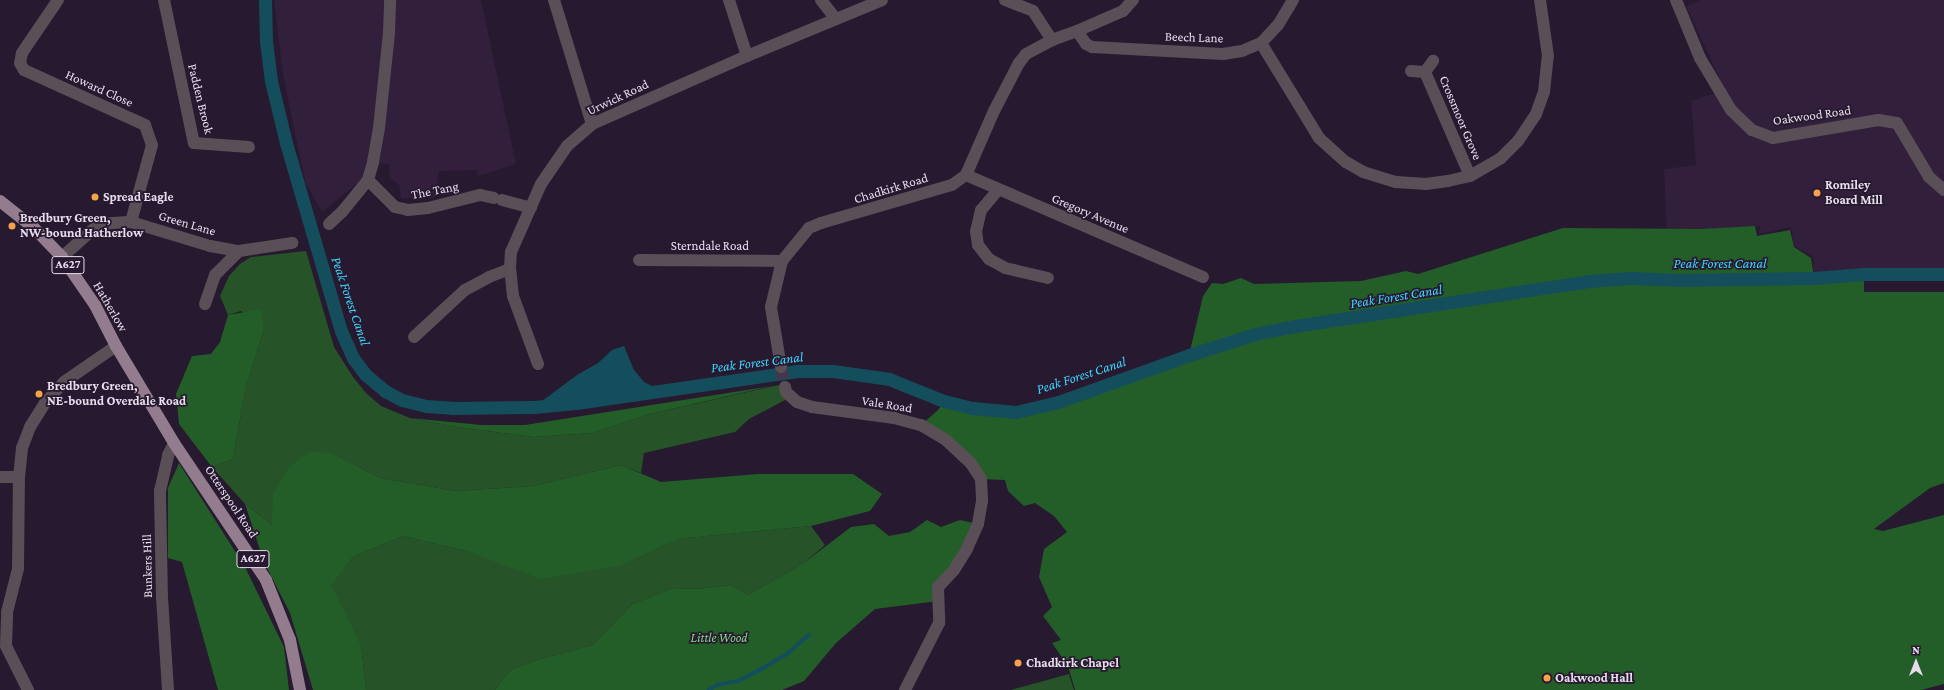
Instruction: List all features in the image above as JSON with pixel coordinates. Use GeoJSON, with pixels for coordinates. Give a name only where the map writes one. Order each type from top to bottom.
{"type":"FeatureCollection","features":[{"type":"Feature","properties":{"kind":"main road","name":"Hatherlow"},"geometry":{"type":"LineString","coordinates":[[0,201],[34,228],[62,257],[94,305],[116,346],[174,443]]}},
{"type":"Feature","properties":{"kind":"main road","name":"Otterspool Road"},"geometry":{"type":"LineString","coordinates":[[174,443],[266,580],[290,640],[300,690]]}},
{"type":"Feature","properties":{"kind":"street","name":"Howard Close"},"geometry":{"type":"LineString","coordinates":[[58,0],[22,53],[20,63],[24,70],[144,125],[152,145],[132,222]]}},
{"type":"Feature","properties":{"kind":"street"},"geometry":{"type":"LineString","coordinates":[[330,224],[342,212],[368,180],[379,128],[389,33],[390,0]]}},
{"type":"Feature","properties":{"kind":"street"},"geometry":{"type":"LineString","coordinates":[[554,0],[592,124]]}},
{"type":"Feature","properties":{"kind":"street"},"geometry":{"type":"LineString","coordinates":[[729,0],[746,56]]}},
{"type":"Feature","properties":{"kind":"street"},"geometry":{"type":"LineString","coordinates":[[821,0],[836,19]]}},
{"type":"Feature","properties":{"kind":"street","name":"Urwick Road"},"geometry":{"type":"LineString","coordinates":[[538,364],[513,296],[510,269],[511,252],[541,184],[567,146],[592,124],[746,56],[882,0]]}},
{"type":"Feature","properties":{"kind":"street"},"geometry":{"type":"LineString","coordinates":[[1004,0],[1033,11],[1052,40]]}},
{"type":"Feature","properties":{"kind":"street"},"geometry":{"type":"LineString","coordinates":[[966,175],[994,111],[1019,63],[1034,49],[1052,40],[1123,11],[1133,0]]}},
{"type":"Feature","properties":{"kind":"street","name":"Beech Lane"},"geometry":{"type":"LineString","coordinates":[[1077,31],[1086,44],[1092,47],[1223,54],[1242,51],[1261,43],[1278,25],[1293,0]]}},
{"type":"Feature","properties":{"kind":"street"},"geometry":{"type":"LineString","coordinates":[[1261,43],[1319,138],[1346,162],[1363,172],[1396,182],[1426,184],[1470,176],[1491,165],[1510,150],[1525,132],[1536,114],[1544,92],[1548,56],[1540,0]]}},
{"type":"Feature","properties":{"kind":"street","name":"Oakwood Road"},"geometry":{"type":"LineString","coordinates":[[1676,0],[1700,58],[1731,110],[1752,130],[1773,138],[1878,120],[1897,122],[1929,176],[1944,190]]}},
{"type":"Feature","properties":{"kind":"street","name":"Padden Brook"},"geometry":{"type":"LineString","coordinates":[[167,4],[194,143],[248,147]]}},
{"type":"Feature","properties":{"kind":"street"},"geometry":{"type":"LineString","coordinates":[[1411,72],[1425,72],[1433,61]]}},
{"type":"Feature","properties":{"kind":"street","name":"Crossmoor Grove"},"geometry":{"type":"LineString","coordinates":[[1425,72],[1470,176]]}},
{"type":"Feature","properties":{"kind":"street","name":"Gregory Avenue"},"geometry":{"type":"LineString","coordinates":[[966,175],[1203,277]]}},
{"type":"Feature","properties":{"kind":"street","name":"Chadkirk Road"},"geometry":{"type":"LineString","coordinates":[[781,368],[771,307],[782,261],[809,228],[821,223],[952,185],[966,175]]}},
{"type":"Feature","properties":{"kind":"street","name":"The Tang"},"geometry":{"type":"LineString","coordinates":[[368,180],[396,207],[408,210],[428,208],[480,195],[531,208]]}},
{"type":"Feature","properties":{"kind":"street"},"geometry":{"type":"LineString","coordinates":[[998,190],[981,210],[976,231],[978,246],[989,259],[1005,268],[1048,278]]}},
{"type":"Feature","properties":{"kind":"street","name":"Green Lane"},"geometry":{"type":"LineString","coordinates":[[62,257],[99,224],[132,222],[210,246],[239,251],[292,243]]}},
{"type":"Feature","properties":{"kind":"street"},"geometry":{"type":"LineString","coordinates":[[205,304],[215,275],[239,251]]}},
{"type":"Feature","properties":{"kind":"street","name":"Sterndale Road"},"geometry":{"type":"LineString","coordinates":[[639,260],[782,261]]}},
{"type":"Feature","properties":{"kind":"street"},"geometry":{"type":"LineString","coordinates":[[414,337],[465,290],[489,277],[510,269]]}},
{"type":"Feature","properties":{"kind":"street"},"geometry":{"type":"LineString","coordinates":[[28,690],[6,646],[8,612],[18,569],[19,477],[22,448],[30,427],[46,402],[64,382],[116,346]]}},
{"type":"Feature","properties":{"kind":"street","name":"Vale Road"},"geometry":{"type":"LineString","coordinates":[[785,387],[786,392],[797,402],[812,407],[894,418],[921,425],[946,440],[970,462],[981,479],[982,501],[978,524],[967,549],[954,570],[938,587],[939,623],[905,690]]}},
{"type":"Feature","properties":{"kind":"street","name":"Bunkers Hill"},"geometry":{"type":"LineString","coordinates":[[168,690],[162,598],[160,491],[168,455],[174,443]]}},
{"type":"Feature","properties":{"kind":"street"},"geometry":{"type":"LineString","coordinates":[[0,478],[19,477]]}},
{"type":"Feature","properties":{"kind":"shaded area"},"geometry":{"type":"Polygon","coordinates":[[[274,0],[481,0],[516,164],[478,176],[477,170],[439,171],[435,198],[401,198],[399,185],[390,178],[389,164],[370,163],[363,179],[322,212],[305,182],[283,75],[274,0]]]}},
{"type":"Feature","properties":{"kind":"shaded area"},"geometry":{"type":"Polygon","coordinates":[[[1700,0],[1944,0],[1944,271],[1856,272],[1814,278],[1813,257],[1794,246],[1791,227],[1759,234],[1760,226],[1667,235],[1664,169],[1696,165],[1691,101],[1725,90],[1686,6],[1700,0]]]}},
{"type":"Feature","properties":{"kind":"green space"},"geometry":{"type":"Polygon","coordinates":[[[1755,226],[1757,236],[1790,230],[1794,247],[1811,258],[1814,278],[1864,274],[1864,292],[1944,292],[1944,483],[1930,488],[1874,529],[1883,531],[1944,515],[1944,684],[1921,690],[1075,690],[1068,666],[1052,643],[1061,640],[1043,616],[1052,607],[1039,577],[1044,549],[1067,532],[1054,516],[1035,503],[1024,506],[1008,491],[1005,480],[981,479],[921,425],[938,410],[944,401],[973,408],[1016,411],[1034,408],[1105,387],[1189,355],[1203,296],[1212,283],[1223,284],[1241,278],[1254,284],[1361,281],[1406,271],[1418,274],[1563,228],[1702,229],[1755,226]]]}},
{"type":"Feature","properties":{"kind":"green space"},"geometry":{"type":"Polygon","coordinates":[[[306,251],[334,347],[353,377],[366,393],[381,406],[410,418],[457,427],[534,437],[592,433],[650,414],[779,385],[787,399],[749,419],[735,432],[644,453],[641,473],[621,465],[533,486],[456,491],[380,478],[332,453],[272,525],[245,504],[212,467],[233,459],[245,391],[264,329],[241,311],[228,315],[220,296],[229,276],[240,264],[251,257],[306,251]]]}},
{"type":"Feature","properties":{"kind":"green space"},"geometry":{"type":"Polygon","coordinates":[[[261,309],[264,329],[245,391],[233,459],[212,467],[179,424],[176,394],[192,356],[211,354],[220,342],[228,315],[261,309]]]}},
{"type":"Feature","properties":{"kind":"green space"},"geometry":{"type":"Polygon","coordinates":[[[772,386],[650,414],[592,433],[534,437],[457,427],[410,418],[481,425],[525,425],[772,386]]]}},
{"type":"Feature","properties":{"kind":"green space"},"geometry":{"type":"Polygon","coordinates":[[[309,452],[332,453],[380,478],[456,491],[533,486],[621,465],[661,482],[758,474],[853,474],[882,494],[870,511],[811,526],[677,539],[623,565],[541,579],[470,552],[403,536],[353,557],[331,585],[361,644],[366,690],[313,690],[290,613],[264,562],[245,504],[272,525],[273,495],[289,467],[309,452]]]}},
{"type":"Feature","properties":{"kind":"green space"},"geometry":{"type":"Polygon","coordinates":[[[179,463],[245,567],[284,647],[289,690],[218,690],[182,562],[168,558],[168,488],[179,463]]]}},
{"type":"Feature","properties":{"kind":"green space","name":"Little Wood"},"geometry":{"type":"Polygon","coordinates":[[[927,520],[941,527],[960,520],[978,524],[939,587],[938,601],[875,609],[836,643],[804,681],[782,690],[495,690],[510,670],[537,660],[593,645],[632,604],[673,588],[697,589],[731,585],[748,595],[805,562],[851,527],[874,524],[889,536],[910,532],[927,520]]]}},
{"type":"Feature","properties":{"kind":"green space"},"geometry":{"type":"Polygon","coordinates":[[[811,526],[825,545],[805,562],[748,595],[731,585],[697,589],[673,588],[632,604],[593,645],[537,660],[510,670],[495,690],[366,690],[361,644],[330,585],[353,557],[403,536],[470,552],[623,565],[676,539],[811,526]]]}},
{"type":"Feature","properties":{"kind":"green space"},"geometry":{"type":"Polygon","coordinates":[[[1069,674],[1074,690],[1011,690],[1069,674]]]}},
{"type":"Feature","properties":{"kind":"water"},"geometry":{"type":"Polygon","coordinates":[[[624,346],[634,370],[644,382],[660,390],[576,403],[534,407],[577,375],[598,363],[612,350],[624,346]]]}},
{"type":"Feature","properties":{"kind":"waterway","name":"Peak Forest Canal"},"geometry":{"type":"LineString","coordinates":[[265,0],[266,41],[271,81],[286,143],[341,331],[353,358],[366,375],[385,391],[402,400],[426,406],[452,408],[534,407],[576,403],[798,371],[833,371],[889,379],[944,401],[973,408],[1016,412],[1058,402],[1189,355],[1255,334],[1295,326],[1589,281],[1631,278],[1681,280],[1814,278],[1864,274],[1944,274]]}},
{"type":"Feature","properties":{"kind":"waterway"},"geometry":{"type":"LineString","coordinates":[[709,690],[717,685],[738,681],[760,670],[787,654],[809,635]]}},
{"type":"Feature","properties":{"kind":"tunnel"},"geometry":{"type":"LineString","coordinates":[[781,367],[785,387]]}},
{"type":"Feature","properties":{"kind":"place","name":"Romiley Board Mill"},"geometry":{"type":"Point","coordinates":[1817,193]}},
{"type":"Feature","properties":{"kind":"place","name":"Spread Eagle"},"geometry":{"type":"Point","coordinates":[95,197]}},
{"type":"Feature","properties":{"kind":"place","name":"Bredbury Green, NW-bound Hatherlow"},"geometry":{"type":"Point","coordinates":[12,226]}},
{"type":"Feature","properties":{"kind":"place","name":"Bredbury Green, NE-bound Overdale Road"},"geometry":{"type":"Point","coordinates":[39,394]}},
{"type":"Feature","properties":{"kind":"place","name":"Chadkirk Chapel"},"geometry":{"type":"Point","coordinates":[1018,663]}},
{"type":"Feature","properties":{"kind":"place","name":"Oakwood Hall"},"geometry":{"type":"Point","coordinates":[1547,678]}}]}
